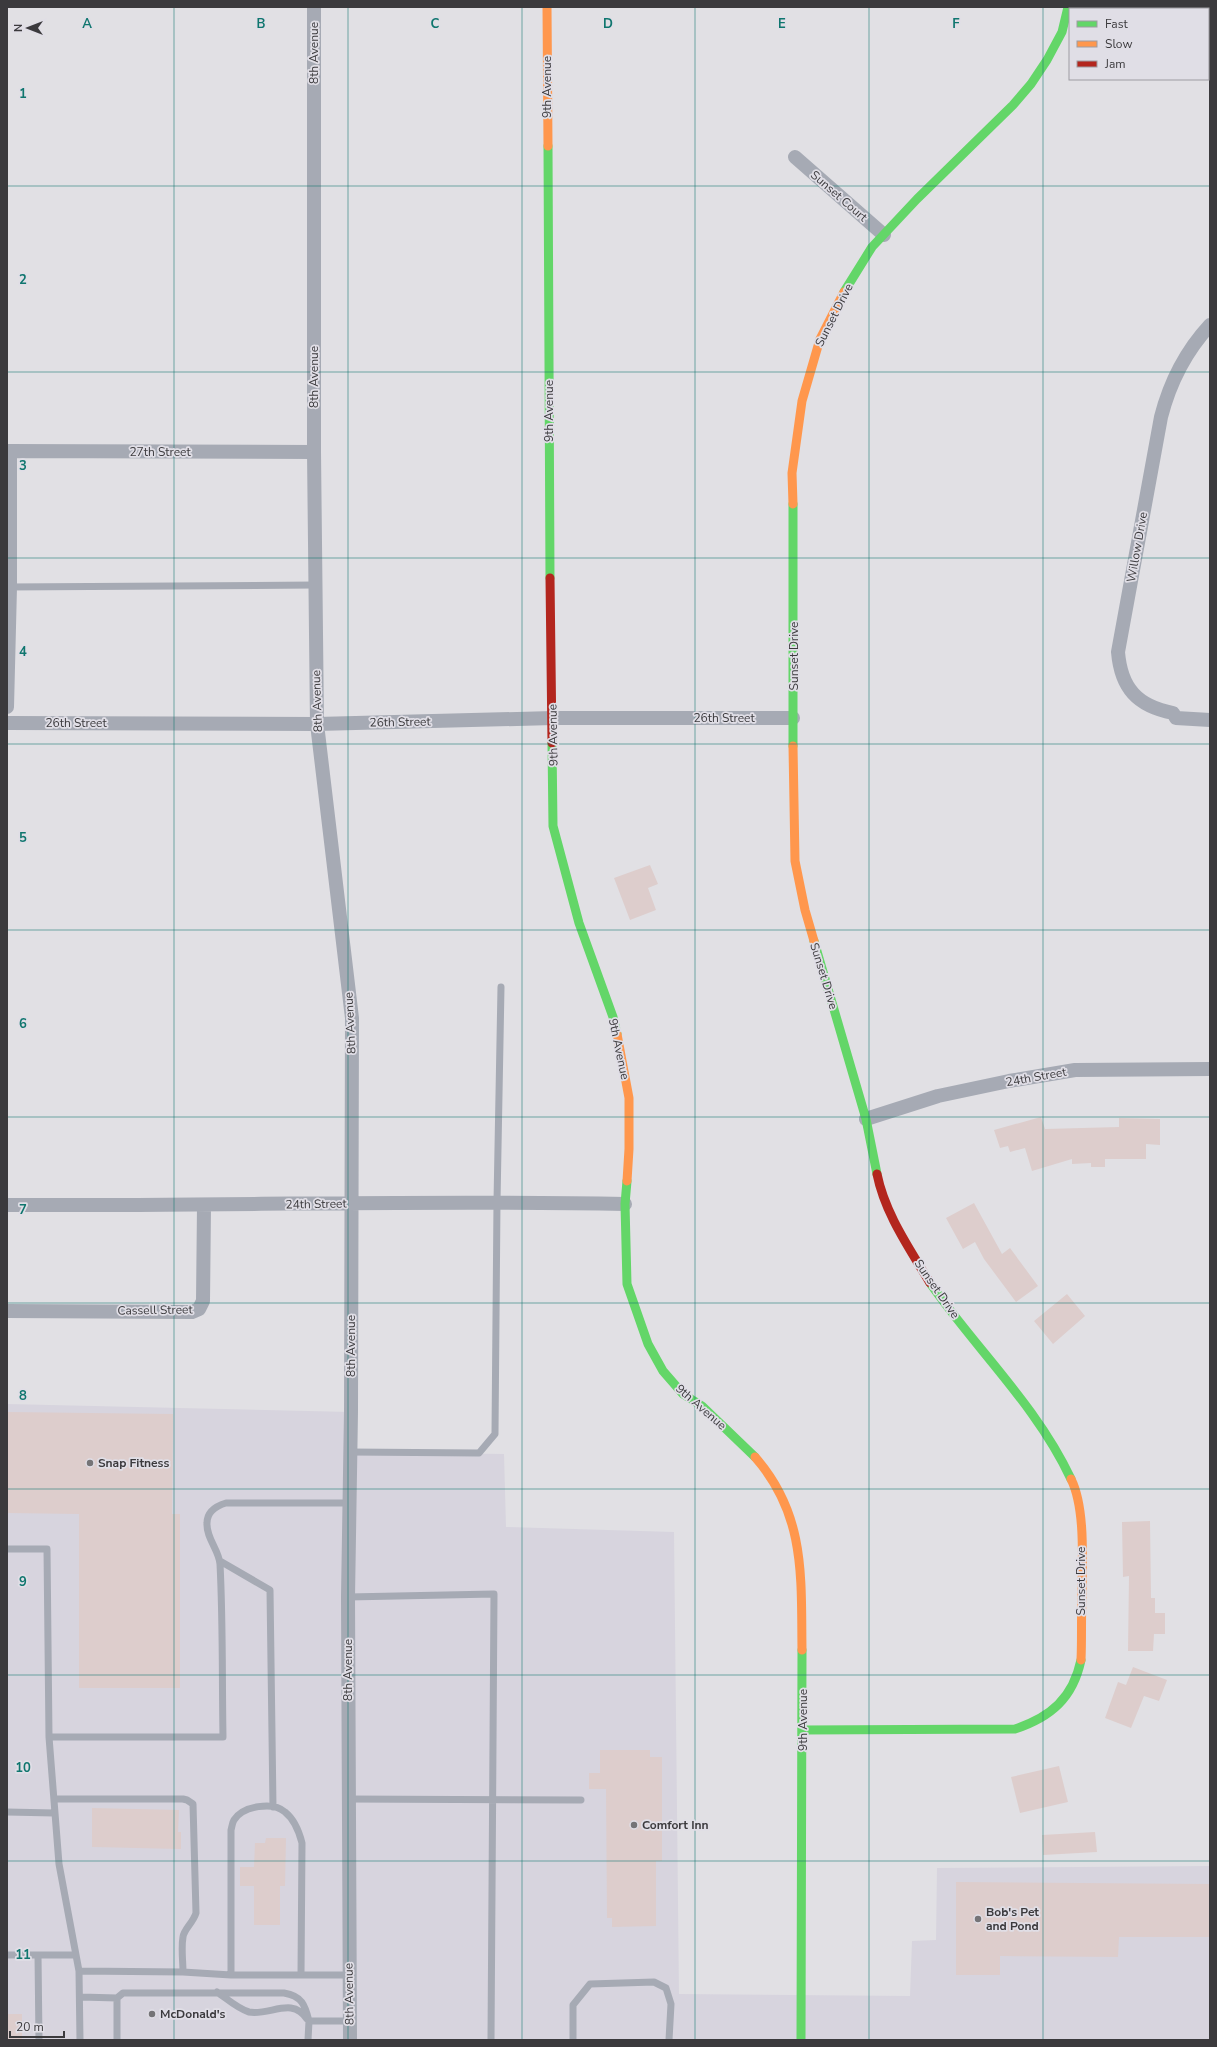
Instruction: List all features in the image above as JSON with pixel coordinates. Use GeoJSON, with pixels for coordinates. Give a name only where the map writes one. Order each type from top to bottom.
{"type":"FeatureCollection","features":[{"type":"Feature","properties":{"kind":"street","name":"8th Avenue"},"geometry":{"type":"LineString","coordinates":[[314,7],[314,452],[317,724],[352,1018],[350,1452],[348,1503],[350,2040]]}},
{"type":"Feature","properties":{"kind":"street","name":"9th Avenue"},"geometry":{"type":"LineString","coordinates":[[547,7],[549,484],[553,718],[553,826],[579,923],[613,1017],[629,1098],[629,1150],[625,1204],[627,1284],[648,1344],[663,1371],[683,1394],[702,1406],[750,1451],[770,1474],[790,1515],[798,1545],[801,1575],[804,1730],[801,2040]]}},
{"type":"Feature","properties":{"kind":"street","name":"Sunset Drive"},"geometry":{"type":"LineString","coordinates":[[804,1730],[1015,1729],[1044,1718],[1060,1702],[1073,1687],[1078,1674],[1081,1659],[1082,1553],[1080,1519],[1074,1485],[1058,1451],[1043,1427],[972,1340],[930,1284],[894,1221],[880,1190],[866,1119],[805,910],[795,861],[793,718],[794,522],[792,473],[802,401],[820,339],[845,290],[872,247],[917,199],[1012,105],[1031,84],[1047,60],[1062,32],[1068,7]]}},
{"type":"Feature","properties":{"kind":"street","name":"Sunset Court"},"geometry":{"type":"LineString","coordinates":[[795,157],[884,235]]}},
{"type":"Feature","properties":{"kind":"street","name":"Willow Drive"},"geometry":{"type":"LineString","coordinates":[[1210,325],[1200,336],[1181,363],[1167,393],[1161,417],[1118,652],[1124,681],[1133,694],[1144,704],[1158,710],[1173,713],[1176,718],[1210,720]]}},
{"type":"Feature","properties":{"kind":"street","name":"27th Street"},"geometry":{"type":"LineString","coordinates":[[8,451],[314,452]]}},
{"type":"Feature","properties":{"kind":"street"},"geometry":{"type":"LineString","coordinates":[[7,707],[9,587],[8,451]]}},
{"type":"Feature","properties":{"kind":"street","name":"26th Street"},"geometry":{"type":"LineString","coordinates":[[7,723],[317,724],[553,718],[793,718]]}},
{"type":"Feature","properties":{"kind":"street","name":"24th Street"},"geometry":{"type":"LineString","coordinates":[[866,1119],[938,1096],[1009,1081],[1075,1070],[1210,1069]]}},
{"type":"Feature","properties":{"kind":"street","name":"24th Street"},"geometry":{"type":"LineString","coordinates":[[7,1205],[204,1206],[497,1202],[625,1204]]}},
{"type":"Feature","properties":{"kind":"street","name":"Cassell Street"},"geometry":{"type":"LineString","coordinates":[[7,1311],[192,1312],[199,1309],[203,1301],[204,1206]]}},
{"type":"Feature","properties":{"kind":"lane"},"geometry":{"type":"LineString","coordinates":[[9,587],[315,586]]}},
{"type":"Feature","properties":{"kind":"lane"},"geometry":{"type":"LineString","coordinates":[[350,1452],[478,1453],[495,1434],[501,987]]}},
{"type":"Feature","properties":{"kind":"lane"},"geometry":{"type":"LineString","coordinates":[[49,1737],[223,1737],[220,1562],[209,1534],[207,1523],[210,1512],[217,1506],[226,1503],[348,1503]]}},
{"type":"Feature","properties":{"kind":"lane"},"geometry":{"type":"LineString","coordinates":[[7,1549],[46,1549],[49,1737],[54,1813],[59,1864],[75,1955],[80,1971],[80,2040]]}},
{"type":"Feature","properties":{"kind":"lane"},"geometry":{"type":"LineString","coordinates":[[220,1562],[270,1590],[272,1807]]}},
{"type":"Feature","properties":{"kind":"lane"},"geometry":{"type":"LineString","coordinates":[[348,1597],[494,1594],[491,2040]]}},
{"type":"Feature","properties":{"kind":"lane"},"geometry":{"type":"LineString","coordinates":[[54,1799],[188,1800],[193,1804],[196,1913],[193,1922],[186,1930],[183,1937],[183,1972]]}},
{"type":"Feature","properties":{"kind":"lane"},"geometry":{"type":"LineString","coordinates":[[348,1799],[581,1800]]}},
{"type":"Feature","properties":{"kind":"lane"},"geometry":{"type":"LineString","coordinates":[[231,1975],[231,1830],[234,1821],[247,1810],[272,1807],[285,1812],[291,1818],[296,1825],[302,1842],[301,1974]]}},
{"type":"Feature","properties":{"kind":"lane"},"geometry":{"type":"LineString","coordinates":[[7,1812],[54,1813]]}},
{"type":"Feature","properties":{"kind":"lane"},"geometry":{"type":"LineString","coordinates":[[7,1955],[75,1955]]}},
{"type":"Feature","properties":{"kind":"lane"},"geometry":{"type":"LineString","coordinates":[[38,1955],[39,2040]]}},
{"type":"Feature","properties":{"kind":"lane"},"geometry":{"type":"LineString","coordinates":[[80,1971],[183,1972],[231,1975],[349,1975]]}},
{"type":"Feature","properties":{"kind":"lane"},"geometry":{"type":"LineString","coordinates":[[573,2040],[573,2005],[590,1984],[654,1982],[666,1988],[671,2004],[669,2040]]}},
{"type":"Feature","properties":{"kind":"lane"},"geometry":{"type":"LineString","coordinates":[[81,1997],[117,1998],[123,1993],[216,1992],[290,1994],[302,2000],[308,2021],[308,2040]]}},
{"type":"Feature","properties":{"kind":"lane"},"geometry":{"type":"LineString","coordinates":[[216,1992],[246,2011],[262,2013],[280,2007],[288,2007],[299,2010],[308,2021],[349,2022]]}},
{"type":"Feature","properties":{"kind":"lane"},"geometry":{"type":"LineString","coordinates":[[117,1998],[117,2040]]}},
{"type":"Feature","properties":{"kind":"shaded area"},"geometry":{"type":"Polygon","coordinates":[[[7,1404],[351,1412],[350,1452],[504,1454],[506,1527],[674,1532],[679,1994],[910,1996],[912,1941],[936,1940],[937,1868],[1210,1866],[1210,2040],[7,2040],[7,1404]]]}},
{"type":"Feature","properties":{"kind":"building"},"geometry":{"type":"Polygon","coordinates":[[[650,865],[658,884],[648,888],[656,910],[630,920],[614,878],[650,865]]]}},
{"type":"Feature","properties":{"kind":"building"},"geometry":{"type":"Polygon","coordinates":[[[1041,1117],[1045,1129],[1119,1127],[1119,1118],[1160,1119],[1160,1145],[1146,1144],[1146,1159],[1105,1159],[1105,1167],[1091,1167],[1091,1163],[1072,1164],[1072,1159],[1032,1171],[1025,1148],[1010,1152],[1008,1146],[1000,1148],[994,1130],[1041,1117]]]}},
{"type":"Feature","properties":{"kind":"building"},"geometry":{"type":"Polygon","coordinates":[[[974,1203],[1002,1254],[1010,1248],[1038,1286],[1016,1302],[984,1259],[975,1242],[963,1249],[946,1218],[974,1203]]]}},
{"type":"Feature","properties":{"kind":"building"},"geometry":{"type":"Polygon","coordinates":[[[1067,1294],[1085,1316],[1053,1344],[1034,1321],[1067,1294]]]}},
{"type":"Feature","properties":{"kind":"building"},"geometry":{"type":"Polygon","coordinates":[[[7,1412],[173,1414],[172,1514],[180,1514],[180,1688],[79,1688],[79,1514],[7,1513],[7,1412]]]}},
{"type":"Feature","properties":{"kind":"building"},"geometry":{"type":"Polygon","coordinates":[[[1150,1521],[1151,1598],[1155,1598],[1155,1613],[1165,1613],[1165,1634],[1154,1634],[1153,1651],[1128,1651],[1129,1576],[1123,1577],[1122,1522],[1150,1521]]]}},
{"type":"Feature","properties":{"kind":"building"},"geometry":{"type":"Polygon","coordinates":[[[1133,1667],[1167,1680],[1159,1701],[1144,1696],[1131,1728],[1105,1718],[1118,1682],[1126,1685],[1133,1667]]]}},
{"type":"Feature","properties":{"kind":"building","name":"Comfort Inn"},"geometry":{"type":"Polygon","coordinates":[[[600,1750],[650,1750],[650,1757],[662,1757],[662,1861],[656,1861],[656,1926],[612,1927],[612,1918],[607,1918],[606,1789],[589,1789],[589,1773],[600,1773],[600,1750]]]}},
{"type":"Feature","properties":{"kind":"building"},"geometry":{"type":"Polygon","coordinates":[[[1059,1766],[1068,1802],[1020,1813],[1011,1777],[1059,1766]]]}},
{"type":"Feature","properties":{"kind":"building"},"geometry":{"type":"Polygon","coordinates":[[[92,1808],[179,1810],[178,1832],[181,1832],[181,1849],[92,1847],[92,1808]]]}},
{"type":"Feature","properties":{"kind":"building"},"geometry":{"type":"Polygon","coordinates":[[[1095,1832],[1097,1852],[1043,1855],[1042,1835],[1095,1832]]]}},
{"type":"Feature","properties":{"kind":"building"},"geometry":{"type":"Polygon","coordinates":[[[266,1838],[286,1838],[285,1886],[280,1886],[280,1925],[254,1925],[254,1886],[240,1886],[240,1867],[254,1867],[255,1843],[265,1843],[266,1838]]]}},
{"type":"Feature","properties":{"kind":"building"},"geometry":{"type":"Polygon","coordinates":[[[956,1882],[1210,1884],[1210,1937],[1119,1937],[1118,1957],[1000,1956],[1000,1975],[956,1975],[956,1882]]]}},
{"type":"Feature","properties":{"kind":"building"},"geometry":{"type":"Polygon","coordinates":[[[7,2014],[22,2014],[22,2040],[7,2040],[7,2014]]]}},
{"type":"Feature","properties":{"kind":"traffic: fast"},"geometry":{"type":"LineString","coordinates":[[844,292],[872,247],[917,199],[1013,105],[1031,84],[1047,60],[1062,32],[1068,7]]}},
{"type":"Feature","properties":{"kind":"traffic: fast"},"geometry":{"type":"LineString","coordinates":[[548,146],[550,578]]}},
{"type":"Feature","properties":{"kind":"traffic: fast"},"geometry":{"type":"LineString","coordinates":[[793,504],[793,746]]}},
{"type":"Feature","properties":{"kind":"traffic: fast"},"geometry":{"type":"LineString","coordinates":[[552,743],[553,826],[579,923],[613,1017],[617,1034]]}},
{"type":"Feature","properties":{"kind":"traffic: fast"},"geometry":{"type":"LineString","coordinates":[[814,941],[866,1119],[877,1174]]}},
{"type":"Feature","properties":{"kind":"traffic: fast"},"geometry":{"type":"LineString","coordinates":[[627,1181],[625,1204],[627,1284],[648,1344],[663,1371],[683,1394],[702,1406],[755,1457]]}},
{"type":"Feature","properties":{"kind":"traffic: fast"},"geometry":{"type":"LineString","coordinates":[[930,1283],[1024,1402],[1057,1452],[1071,1479]]}},
{"type":"Feature","properties":{"kind":"traffic: fast"},"geometry":{"type":"LineString","coordinates":[[801,2040],[802,1650]]}},
{"type":"Feature","properties":{"kind":"traffic: fast"},"geometry":{"type":"LineString","coordinates":[[803,1730],[1015,1729],[1050,1712],[1058,1704],[1072,1685],[1081,1660]]}},
{"type":"Feature","properties":{"kind":"traffic: slow"},"geometry":{"type":"LineString","coordinates":[[547,7],[548,146]]}},
{"type":"Feature","properties":{"kind":"traffic: slow"},"geometry":{"type":"LineString","coordinates":[[793,504],[792,473],[802,401],[820,339],[844,292]]}},
{"type":"Feature","properties":{"kind":"traffic: slow"},"geometry":{"type":"LineString","coordinates":[[793,746],[795,861],[805,910],[814,941]]}},
{"type":"Feature","properties":{"kind":"traffic: slow"},"geometry":{"type":"LineString","coordinates":[[617,1034],[629,1098],[629,1149],[627,1181]]}},
{"type":"Feature","properties":{"kind":"traffic: slow"},"geometry":{"type":"LineString","coordinates":[[755,1457],[772,1479],[784,1501],[792,1524],[800,1572],[802,1650]]}},
{"type":"Feature","properties":{"kind":"traffic: slow"},"geometry":{"type":"LineString","coordinates":[[1071,1479],[1076,1491],[1079,1505],[1082,1537],[1081,1660]]}},
{"type":"Feature","properties":{"kind":"traffic: jam"},"geometry":{"type":"LineString","coordinates":[[550,578],[552,743]]}},
{"type":"Feature","properties":{"kind":"traffic: jam"},"geometry":{"type":"LineString","coordinates":[[877,1174],[892,1217],[930,1283]]}},
{"type":"Feature","properties":{"kind":"place","name":"Snap Fitness"},"geometry":{"type":"Point","coordinates":[90,1463]}},
{"type":"Feature","properties":{"kind":"place","name":"Comfort Inn"},"geometry":{"type":"Point","coordinates":[634,1825]}},
{"type":"Feature","properties":{"kind":"place","name":"Bob's Pet and Pond"},"geometry":{"type":"Point","coordinates":[978,1919]}},
{"type":"Feature","properties":{"kind":"place","name":"McDonald's"},"geometry":{"type":"Point","coordinates":[152,2014]}}]}
